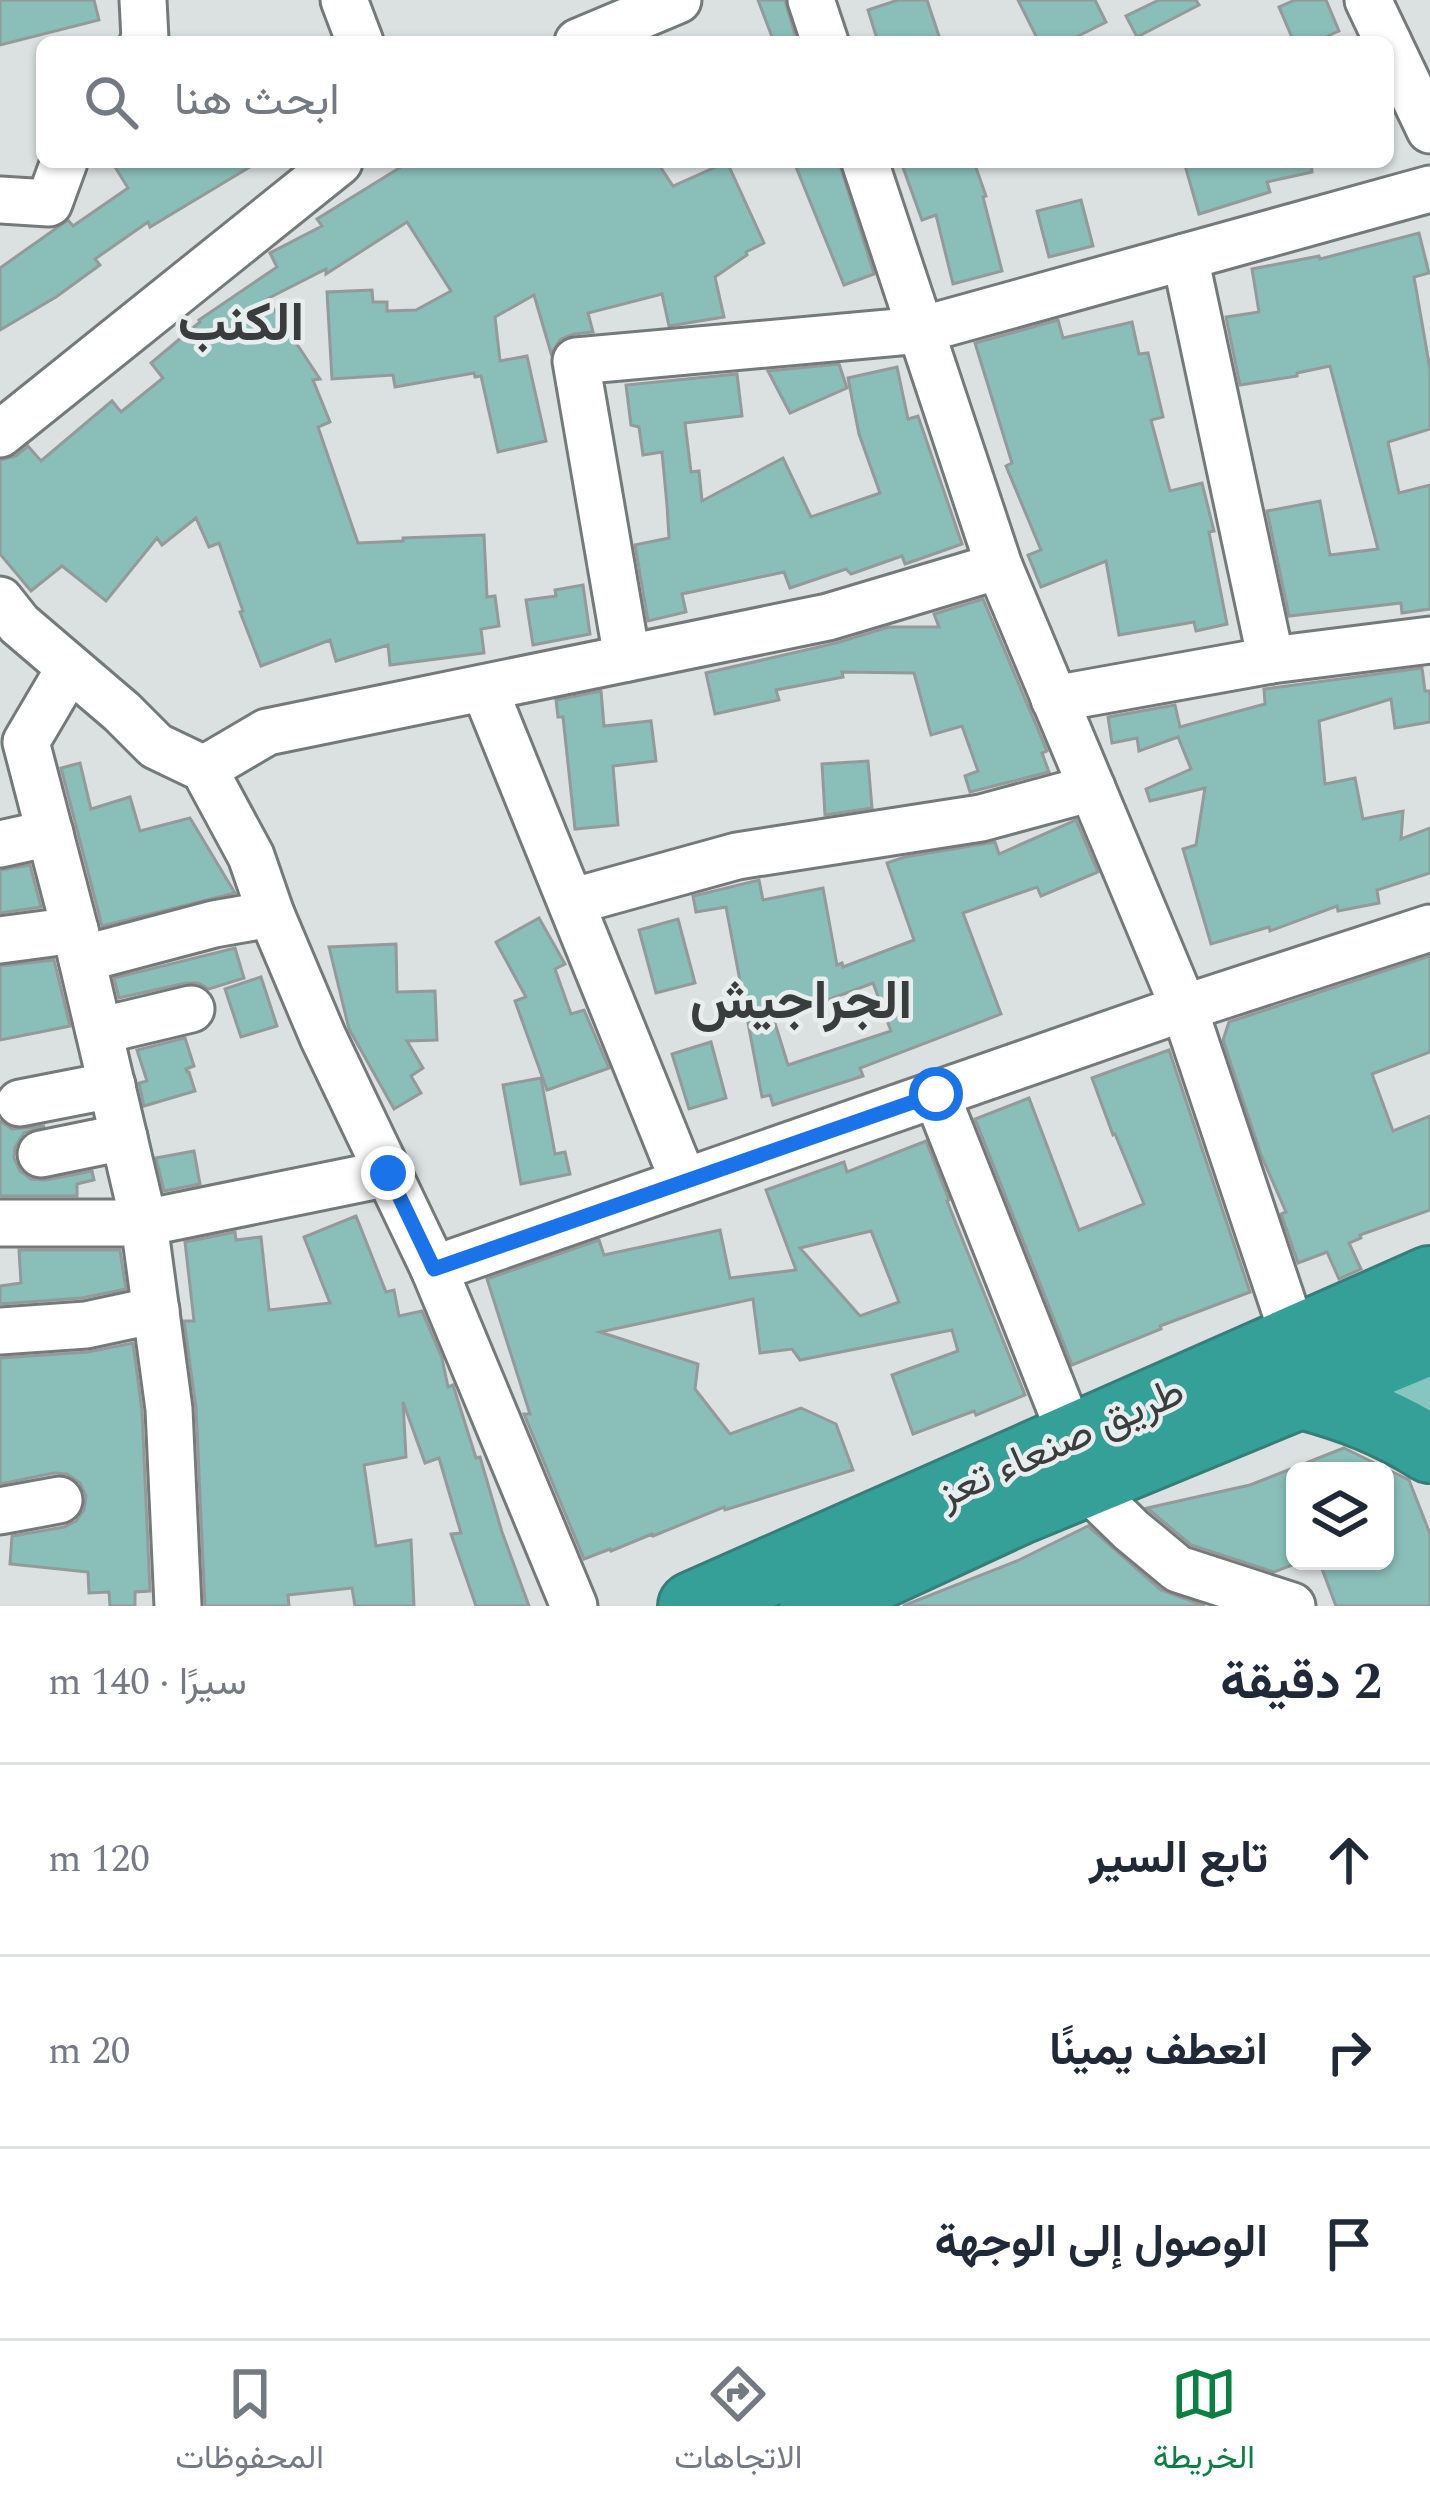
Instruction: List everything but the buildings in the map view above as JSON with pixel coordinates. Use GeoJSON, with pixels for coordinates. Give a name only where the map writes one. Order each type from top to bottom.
{"type":"FeatureCollection","features":[{"type":"Feature","properties":{"kind":"highway","name":"طريق صنعاء تعز"},"geometry":{"type":"LineString","coordinates":[[692,1606],[1078,1461],[1412,1319]]}},
{"type":"Feature","properties":{"kind":"highway"},"geometry":{"type":"LineString","coordinates":[[1298,1367],[1370,1416],[1430,1449]]}},
{"type":"Feature","properties":{"kind":"highway","name":"طريق صنعاء تعز"},"geometry":{"type":"LineString","coordinates":[[813,1606],[1018,1511],[1078,1461]]}},
{"type":"Feature","properties":{"kind":"main road"},"geometry":{"type":"LineString","coordinates":[[1412,1319],[1430,1412]]}},
{"type":"Feature","properties":{"kind":"street"},"geometry":{"type":"LineString","coordinates":[[143,0],[143,36]]}},
{"type":"Feature","properties":{"kind":"street"},"geometry":{"type":"LineString","coordinates":[[344,0],[358,36]]}},
{"type":"Feature","properties":{"kind":"street"},"geometry":{"type":"LineString","coordinates":[[592,36],[678,0]]}},
{"type":"Feature","properties":{"kind":"street"},"geometry":{"type":"LineString","coordinates":[[811,0],[823,36]]}},
{"type":"Feature","properties":{"kind":"street"},"geometry":{"type":"LineString","coordinates":[[1368,0],[1385,36]]}},
{"type":"Feature","properties":{"kind":"street"},"geometry":{"type":"LineString","coordinates":[[1394,55],[1430,130]]}},
{"type":"Feature","properties":{"kind":"street"},"geometry":{"type":"LineString","coordinates":[[0,200],[49,203],[62,168]]}},
{"type":"Feature","properties":{"kind":"street"},"geometry":{"type":"LineString","coordinates":[[0,434],[332,168]]}},
{"type":"Feature","properties":{"kind":"street"},"geometry":{"type":"LineString","coordinates":[[867,168],[999,566],[1184,1008],[1298,1367]]}},
{"type":"Feature","properties":{"kind":"street"},"geometry":{"type":"LineString","coordinates":[[627,658],[576,361],[921,330],[1430,189]]}},
{"type":"Feature","properties":{"kind":"street"},"geometry":{"type":"LineString","coordinates":[[1185,257],[1271,660]]}},
{"type":"Feature","properties":{"kind":"street"},"geometry":{"type":"LineString","coordinates":[[204,769],[266,732],[828,617],[999,566]]}},
{"type":"Feature","properties":{"kind":"street"},"geometry":{"type":"LineString","coordinates":[[0,600],[19,624],[156,746],[204,769],[251,856],[323,1037],[434,1269],[574,1606]]}},
{"type":"Feature","properties":{"kind":"street"},"geometry":{"type":"LineString","coordinates":[[1054,699],[1271,660],[1430,640]]}},
{"type":"Feature","properties":{"kind":"street"},"geometry":{"type":"LineString","coordinates":[[13,746],[69,669]]}},
{"type":"Feature","properties":{"kind":"street"},"geometry":{"type":"LineString","coordinates":[[484,688],[684,1182]]}},
{"type":"Feature","properties":{"kind":"street"},"geometry":{"type":"LineString","coordinates":[[13,746],[122,712]]}},
{"type":"Feature","properties":{"kind":"street"},"geometry":{"type":"LineString","coordinates":[[13,746],[50,833],[144,1223],[169,1408],[178,1606]]}},
{"type":"Feature","properties":{"kind":"street"},"geometry":{"type":"LineString","coordinates":[[571,902],[737,856],[981,818],[1092,788]]}},
{"type":"Feature","properties":{"kind":"street"},"geometry":{"type":"LineString","coordinates":[[0,844],[50,833]]}},
{"type":"Feature","properties":{"kind":"street"},"geometry":{"type":"LineString","coordinates":[[0,940],[78,944],[271,914]]}},
{"type":"Feature","properties":{"kind":"street"},"geometry":{"type":"LineString","coordinates":[[434,1269],[1184,1008],[1430,928]]}},
{"type":"Feature","properties":{"kind":"street"},"geometry":{"type":"LineString","coordinates":[[99,1031],[191,1009]]}},
{"type":"Feature","properties":{"kind":"street"},"geometry":{"type":"LineString","coordinates":[[20,1103],[112,1085]]}},
{"type":"Feature","properties":{"kind":"street"},"geometry":{"type":"LineString","coordinates":[[936,1094],[1078,1461],[1131,1530],[1178,1569],[1292,1606]]}},
{"type":"Feature","properties":{"kind":"street"},"geometry":{"type":"LineString","coordinates":[[41,1154],[124,1137]]}},
{"type":"Feature","properties":{"kind":"street"},"geometry":{"type":"LineString","coordinates":[[0,1223],[144,1223],[388,1173]]}},
{"type":"Feature","properties":{"kind":"street"},"geometry":{"type":"LineString","coordinates":[[0,1331],[86,1325],[156,1310]]}},
{"type":"Feature","properties":{"kind":"street"},"geometry":{"type":"LineString","coordinates":[[0,1511],[58,1500]]}},
{"type":"Feature","properties":{"kind":"district","name":"الكنب"},"geometry":{"type":"Point","coordinates":[241,324]}},
{"type":"Feature","properties":{"kind":"district","name":"الجراجيش"},"geometry":{"type":"Point","coordinates":[801,1002]}},
{"type":"Feature","properties":{"kind":"route"},"geometry":{"type":"LineString","coordinates":[[388,1173],[434,1269],[936,1094]]}}]}
